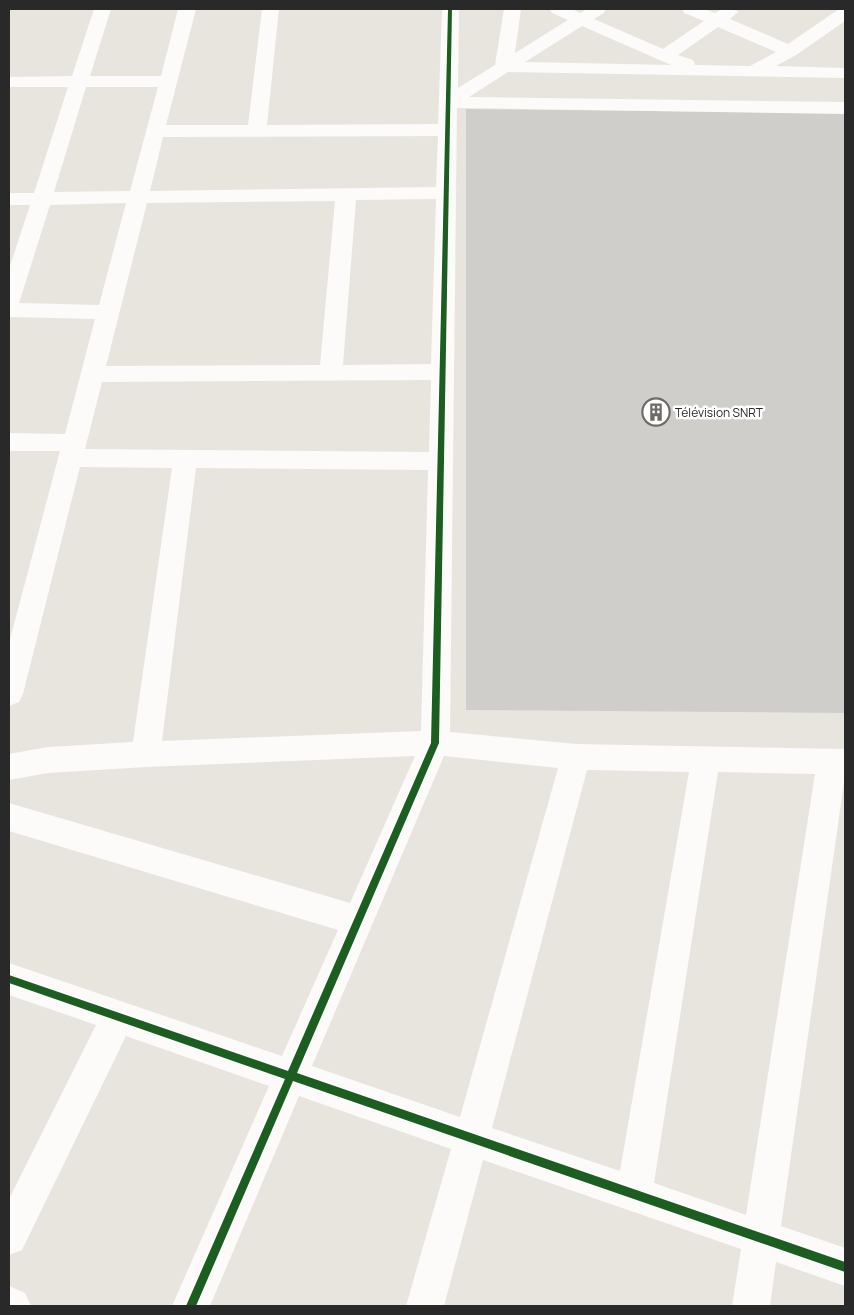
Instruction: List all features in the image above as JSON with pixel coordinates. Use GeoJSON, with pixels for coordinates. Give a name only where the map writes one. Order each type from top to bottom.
{"type":"FeatureCollection","features":[{"type":"Feature","properties":{"kind":"street"},"geometry":{"type":"LineString","coordinates":[[9,302],[102,9]]}},
{"type":"Feature","properties":{"kind":"street"},"geometry":{"type":"LineString","coordinates":[[9,694],[187,9]]}},
{"type":"Feature","properties":{"kind":"street"},"geometry":{"type":"LineString","coordinates":[[257,130],[270,9]]}},
{"type":"Feature","properties":{"kind":"street"},"geometry":{"type":"LineString","coordinates":[[192,1306],[434,743],[450,9]]}},
{"type":"Feature","properties":{"kind":"street"},"geometry":{"type":"LineString","coordinates":[[504,67],[512,9]]}},
{"type":"Feature","properties":{"kind":"street"},"geometry":{"type":"LineString","coordinates":[[558,9],[664,56],[708,70]]}},
{"type":"Feature","properties":{"kind":"street"},"geometry":{"type":"LineString","coordinates":[[448,102],[598,9]]}},
{"type":"Feature","properties":{"kind":"street"},"geometry":{"type":"LineString","coordinates":[[690,9],[790,51]]}},
{"type":"Feature","properties":{"kind":"street"},"geometry":{"type":"LineString","coordinates":[[664,56],[734,9]]}},
{"type":"Feature","properties":{"kind":"street"},"geometry":{"type":"LineString","coordinates":[[753,71],[790,51],[838,16]]}},
{"type":"Feature","properties":{"kind":"street"},"geometry":{"type":"LineString","coordinates":[[504,67],[845,73]]}},
{"type":"Feature","properties":{"kind":"street"},"geometry":{"type":"LineString","coordinates":[[753,71],[760,107]]}},
{"type":"Feature","properties":{"kind":"street"},"geometry":{"type":"LineString","coordinates":[[9,82],[168,82]]}},
{"type":"Feature","properties":{"kind":"street"},"geometry":{"type":"LineString","coordinates":[[448,102],[845,108]]}},
{"type":"Feature","properties":{"kind":"street"},"geometry":{"type":"LineString","coordinates":[[155,131],[448,130]]}},
{"type":"Feature","properties":{"kind":"street"},"geometry":{"type":"LineString","coordinates":[[9,199],[446,193]]}},
{"type":"Feature","properties":{"kind":"street"},"geometry":{"type":"LineString","coordinates":[[332,373],[346,194]]}},
{"type":"Feature","properties":{"kind":"street"},"geometry":{"type":"LineString","coordinates":[[9,310],[108,312]]}},
{"type":"Feature","properties":{"kind":"street"},"geometry":{"type":"LineString","coordinates":[[92,374],[442,372]]}},
{"type":"Feature","properties":{"kind":"street"},"geometry":{"type":"LineString","coordinates":[[9,442],[72,450],[185,459],[440,461]]}},
{"type":"Feature","properties":{"kind":"street"},"geometry":{"type":"LineString","coordinates":[[146,754],[185,459]]}},
{"type":"Feature","properties":{"kind":"street"},"geometry":{"type":"LineString","coordinates":[[9,767],[48,760],[146,754],[434,743],[576,757],[838,762],[751,1306]]}},
{"type":"Feature","properties":{"kind":"street"},"geometry":{"type":"LineString","coordinates":[[425,1306],[576,757]]}},
{"type":"Feature","properties":{"kind":"street"},"geometry":{"type":"LineString","coordinates":[[634,1194],[706,759]]}},
{"type":"Feature","properties":{"kind":"street"},"geometry":{"type":"LineString","coordinates":[[9,817],[358,921]]}},
{"type":"Feature","properties":{"kind":"street"},"geometry":{"type":"LineString","coordinates":[[9,979],[845,1267]]}},
{"type":"Feature","properties":{"kind":"street"},"geometry":{"type":"LineString","coordinates":[[9,1236],[118,1017]]}},
{"type":"Feature","properties":{"kind":"building","name":"Télévision SNRT"},"geometry":{"type":"Polygon","coordinates":[[[466,109],[845,113],[845,713],[466,710],[466,109]]]}},
{"type":"Feature","properties":{"kind":"cycle path"},"geometry":{"type":"LineString","coordinates":[[191,1306],[435,743],[450,9]]}},
{"type":"Feature","properties":{"kind":"cycle path"},"geometry":{"type":"LineString","coordinates":[[9,979],[845,1267]]}},
{"type":"Feature","properties":{"kind":"place","name":"Télévision SNRT"},"geometry":{"type":"Point","coordinates":[656,412]}}]}
